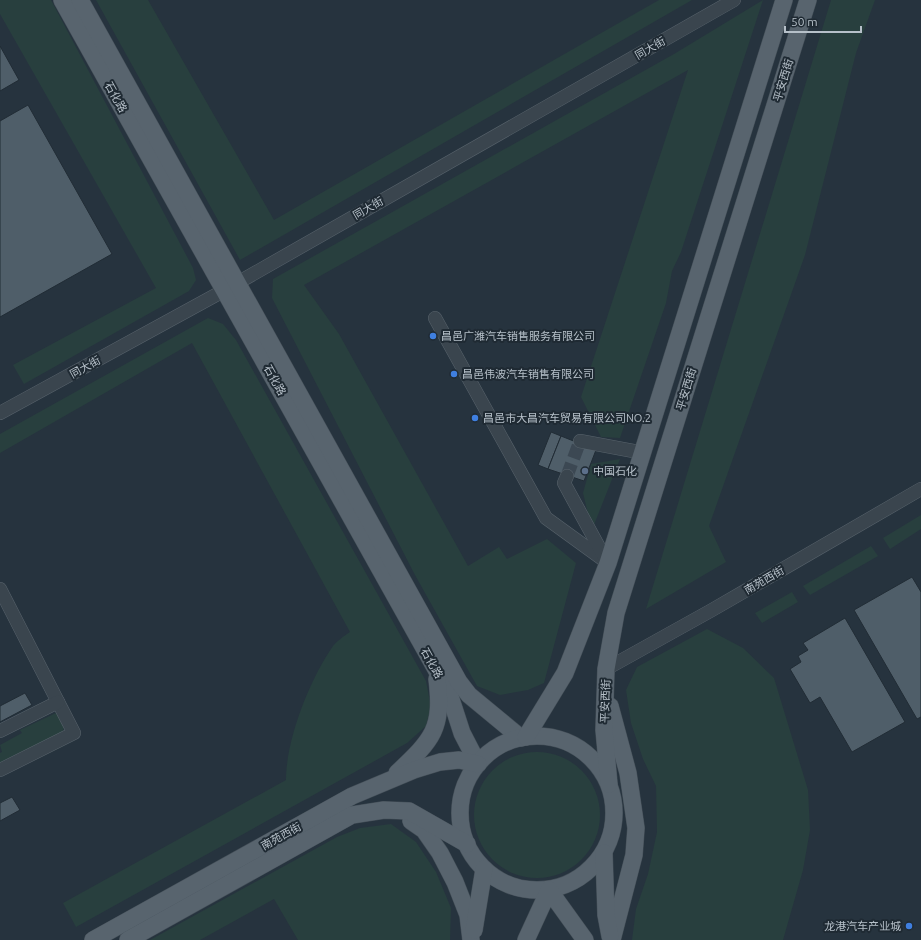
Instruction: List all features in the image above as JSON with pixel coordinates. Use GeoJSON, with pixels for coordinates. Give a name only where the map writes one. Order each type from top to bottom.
{"type":"FeatureCollection","features":[{"type":"Feature","properties":{"kind":"main road","name":"石化路"},"geometry":{"type":"LineString","coordinates":[[62,0],[231,286],[459,682],[469,695],[524,738]]}},
{"type":"Feature","properties":{"kind":"main road","name":"石化路"},"geometry":{"type":"LineString","coordinates":[[80,0],[450,696],[462,733],[478,764]]}},
{"type":"Feature","properties":{"kind":"main road","name":"平安西街"},"geometry":{"type":"LineString","coordinates":[[524,738],[565,673],[608,563],[644,453],[784,0]]}},
{"type":"Feature","properties":{"kind":"main road","name":"平安西街"},"geometry":{"type":"LineString","coordinates":[[609,784],[604,730],[606,669],[619,605],[808,0]]}},
{"type":"Feature","properties":{"kind":"main road"},"geometry":{"type":"LineString","coordinates":[[388,781],[420,751],[432,735],[438,721],[440,701],[436,670]]}},
{"type":"Feature","properties":{"kind":"main road"},"geometry":{"type":"LineString","coordinates":[[605,690],[628,773],[636,828],[634,855],[611,940]]}},
{"type":"Feature","properties":{"kind":"main road"},"geometry":{"type":"LineString","coordinates":[[524,738],[552,738],[576,746],[596,763],[609,784],[615,807],[613,831],[604,853],[590,870],[571,883],[549,890],[526,890],[504,883],[484,869],[474,858],[467,844],[461,825],[461,806],[465,786],[478,764],[493,751],[524,738]]}},
{"type":"Feature","properties":{"kind":"main road","name":"南苑西街"},"geometry":{"type":"LineString","coordinates":[[93,940],[352,796],[414,770],[440,762],[459,760],[478,764]]}},
{"type":"Feature","properties":{"kind":"main road","name":"南苑西街"},"geometry":{"type":"LineString","coordinates":[[128,940],[352,816],[384,810],[409,811],[467,844]]}},
{"type":"Feature","properties":{"kind":"main road"},"geometry":{"type":"LineString","coordinates":[[395,810],[424,830],[440,853],[455,882],[468,915],[471,940]]}},
{"type":"Feature","properties":{"kind":"main road"},"geometry":{"type":"LineString","coordinates":[[604,853],[606,915],[611,940]]}},
{"type":"Feature","properties":{"kind":"main road"},"geometry":{"type":"LineString","coordinates":[[471,940],[484,869]]}},
{"type":"Feature","properties":{"kind":"main road"},"geometry":{"type":"LineString","coordinates":[[526,940],[549,890]]}},
{"type":"Feature","properties":{"kind":"main road"},"geometry":{"type":"LineString","coordinates":[[549,890],[585,940]]}},
{"type":"Feature","properties":{"kind":"street","name":"同大街"},"geometry":{"type":"LineString","coordinates":[[0,413],[231,286],[734,0]]}},
{"type":"Feature","properties":{"kind":"street"},"geometry":{"type":"LineString","coordinates":[[435,318],[546,518],[608,563]]}},
{"type":"Feature","properties":{"kind":"street"},"geometry":{"type":"LineString","coordinates":[[580,441],[644,453]]}},
{"type":"Feature","properties":{"kind":"street"},"geometry":{"type":"LineString","coordinates":[[567,476],[564,484],[608,563]]}},
{"type":"Feature","properties":{"kind":"street","name":"南苑西街"},"geometry":{"type":"LineString","coordinates":[[606,669],[712,610],[921,489]]}},
{"type":"Feature","properties":{"kind":"street"},"geometry":{"type":"LineString","coordinates":[[0,589],[74,733],[0,770]]}},
{"type":"Feature","properties":{"kind":"street"},"geometry":{"type":"LineString","coordinates":[[0,732],[58,702]]}},
{"type":"Feature","properties":{"kind":"green space"},"geometry":{"type":"Polygon","coordinates":[[[0,0],[51,0],[193,268],[196,280],[189,291],[24,384],[13,365],[156,288],[0,14],[0,0]]]}},
{"type":"Feature","properties":{"kind":"green space"},"geometry":{"type":"Polygon","coordinates":[[[96,0],[148,0],[274,220],[659,0],[692,0],[240,260],[96,0]]]}},
{"type":"Feature","properties":{"kind":"green space"},"geometry":{"type":"Polygon","coordinates":[[[763,0],[681,252],[672,271],[666,303],[620,438],[601,437],[581,397],[688,70],[304,285],[339,334],[468,566],[499,547],[507,559],[547,539],[576,563],[544,683],[528,690],[500,695],[477,686],[415,575],[272,298],[273,279],[674,54],[763,0]]]}},
{"type":"Feature","properties":{"kind":"green space"},"geometry":{"type":"Polygon","coordinates":[[[831,0],[875,0],[856,53],[805,255],[709,526],[726,562],[646,609],[831,0]]]}},
{"type":"Feature","properties":{"kind":"green space"},"geometry":{"type":"Polygon","coordinates":[[[208,318],[223,324],[236,340],[426,681],[431,707],[426,726],[407,743],[76,927],[63,903],[286,780],[290,746],[308,692],[324,660],[333,646],[350,632],[192,343],[0,453],[0,434],[208,318]]]}},
{"type":"Feature","properties":{"kind":"green space"},"geometry":{"type":"Polygon","coordinates":[[[620,459],[592,530],[583,493],[591,464],[620,459]]]}},
{"type":"Feature","properties":{"kind":"green space"},"geometry":{"type":"Polygon","coordinates":[[[921,515],[921,529],[890,549],[883,538],[921,515]]]}},
{"type":"Feature","properties":{"kind":"green space"},"geometry":{"type":"Polygon","coordinates":[[[871,546],[878,556],[810,595],[803,586],[871,546]]]}},
{"type":"Feature","properties":{"kind":"green space"},"geometry":{"type":"Polygon","coordinates":[[[792,592],[798,602],[762,623],[755,613],[792,592]]]}},
{"type":"Feature","properties":{"kind":"green space"},"geometry":{"type":"Polygon","coordinates":[[[707,629],[743,648],[774,678],[808,790],[810,830],[803,870],[783,940],[632,940],[636,909],[648,874],[657,832],[656,786],[643,759],[631,723],[626,690],[637,667],[707,629]]]}},
{"type":"Feature","properties":{"kind":"green space"},"geometry":{"type":"Polygon","coordinates":[[[58,712],[64,725],[63,733],[0,764],[0,753],[2,752],[0,745],[22,733],[20,730],[58,712]]]}},
{"type":"Feature","properties":{"kind":"green space"},"geometry":{"type":"Polygon","coordinates":[[[543,752],[567,759],[582,770],[593,785],[599,803],[599,827],[593,845],[582,860],[567,871],[549,877],[531,878],[507,871],[492,860],[481,845],[475,827],[474,809],[481,785],[492,770],[507,759],[525,753],[543,752]]]}},
{"type":"Feature","properties":{"kind":"green space"},"geometry":{"type":"Polygon","coordinates":[[[391,824],[416,842],[436,872],[451,908],[450,940],[298,940],[274,899],[200,940],[150,940],[337,837],[360,828],[391,824]]]}},
{"type":"Feature","properties":{"kind":"building"},"geometry":{"type":"Polygon","coordinates":[[[0,46],[19,80],[0,91],[0,46]]]}},
{"type":"Feature","properties":{"kind":"building"},"geometry":{"type":"Polygon","coordinates":[[[28,105],[112,254],[0,317],[0,121],[28,105]]]}},
{"type":"Feature","properties":{"kind":"building"},"geometry":{"type":"Polygon","coordinates":[[[551,432],[561,436],[548,469],[538,465],[551,432]]]}},
{"type":"Feature","properties":{"kind":"building"},"geometry":{"type":"Polygon","coordinates":[[[561,436],[596,450],[584,481],[548,469],[561,436]]]}},
{"type":"Feature","properties":{"kind":"building"},"geometry":{"type":"Polygon","coordinates":[[[912,577],[921,592],[921,717],[917,719],[854,610],[912,577]]]}},
{"type":"Feature","properties":{"kind":"building"},"geometry":{"type":"Polygon","coordinates":[[[845,618],[905,722],[852,752],[820,697],[810,703],[790,669],[801,662],[798,656],[808,650],[803,643],[845,618]]]}},
{"type":"Feature","properties":{"kind":"building"},"geometry":{"type":"Polygon","coordinates":[[[25,693],[32,705],[0,722],[0,706],[25,693]]]}},
{"type":"Feature","properties":{"kind":"building"},"geometry":{"type":"Polygon","coordinates":[[[12,797],[20,810],[0,821],[0,803],[12,797]]]}},
{"type":"Feature","properties":{"kind":"tunnel"},"geometry":{"type":"LineString","coordinates":[[567,476],[580,441]]}},
{"type":"Feature","properties":{"kind":"place","name":"昌邑广潍汽车销售服务有限公司"},"geometry":{"type":"Point","coordinates":[433,336]}},
{"type":"Feature","properties":{"kind":"place","name":"昌邑伟波汽车销售有限公司"},"geometry":{"type":"Point","coordinates":[454,374]}},
{"type":"Feature","properties":{"kind":"place","name":"昌邑市大昌汽车贸易有限公司NO.2"},"geometry":{"type":"Point","coordinates":[475,418]}},
{"type":"Feature","properties":{"kind":"place","name":"中国石化"},"geometry":{"type":"Point","coordinates":[585,471]}},
{"type":"Feature","properties":{"kind":"place","name":"龙港汽车产业城"},"geometry":{"type":"Point","coordinates":[909,926]}}]}
